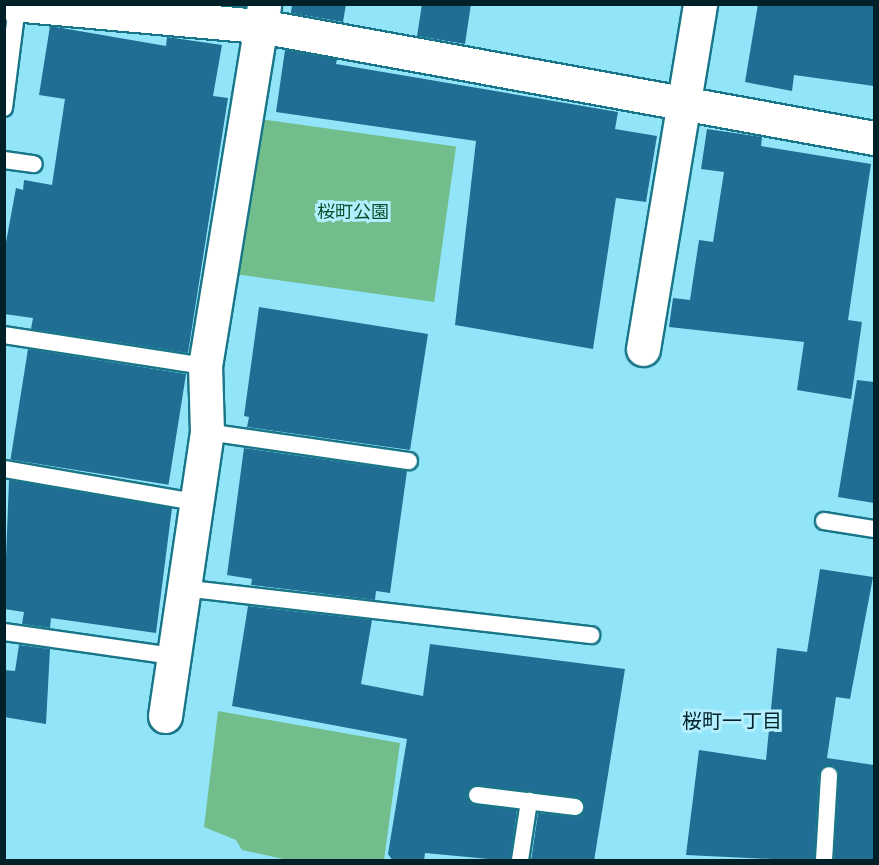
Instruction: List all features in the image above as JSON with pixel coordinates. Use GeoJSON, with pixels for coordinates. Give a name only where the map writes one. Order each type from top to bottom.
{"type":"FeatureCollection","features":[{"type":"Feature","properties":{"kind":"street"},"geometry":{"type":"LineString","coordinates":[[643,349],[638,309],[684,102],[700,4]]}},
{"type":"Feature","properties":{"kind":"street"},"geometry":{"type":"LineString","coordinates":[[14,5],[262,15],[684,102],[874,138]]}},
{"type":"Feature","properties":{"kind":"street"},"geometry":{"type":"LineString","coordinates":[[165,716],[172,656],[207,432],[205,366],[262,15]]}},
{"type":"Feature","properties":{"kind":"lane"},"geometry":{"type":"LineString","coordinates":[[4,108],[14,5]]}},
{"type":"Feature","properties":{"kind":"lane"},"geometry":{"type":"LineString","coordinates":[[4,160],[34,164]]}},
{"type":"Feature","properties":{"kind":"lane"},"geometry":{"type":"LineString","coordinates":[[4,335],[205,366]]}},
{"type":"Feature","properties":{"kind":"lane"},"geometry":{"type":"LineString","coordinates":[[207,432],[409,460]]}},
{"type":"Feature","properties":{"kind":"lane"},"geometry":{"type":"LineString","coordinates":[[4,469],[196,502]]}},
{"type":"Feature","properties":{"kind":"lane"},"geometry":{"type":"LineString","coordinates":[[824,521],[874,530]]}},
{"type":"Feature","properties":{"kind":"lane"},"geometry":{"type":"LineString","coordinates":[[183,588],[591,635]]}},
{"type":"Feature","properties":{"kind":"lane"},"geometry":{"type":"LineString","coordinates":[[4,632],[172,656]]}},
{"type":"Feature","properties":{"kind":"lane"},"geometry":{"type":"LineString","coordinates":[[824,861],[829,775]]}},
{"type":"Feature","properties":{"kind":"lane"},"geometry":{"type":"LineString","coordinates":[[477,795],[575,807]]}},
{"type":"Feature","properties":{"kind":"lane"},"geometry":{"type":"LineString","coordinates":[[520,861],[529,801]]}},
{"type":"Feature","properties":{"kind":"green space","name":"桜町公園"},"geometry":{"type":"Polygon","coordinates":[[[260,119],[456,147],[434,302],[238,274],[260,119]]]}},
{"type":"Feature","properties":{"kind":"green space"},"geometry":{"type":"Polygon","coordinates":[[[218,711],[400,743],[384,860],[288,860],[242,850],[236,840],[204,827],[218,711]]]}},
{"type":"Feature","properties":{"kind":"building"},"geometry":{"type":"Polygon","coordinates":[[[292,4],[346,4],[343,22],[291,13],[292,4]]]}},
{"type":"Feature","properties":{"kind":"building"},"geometry":{"type":"Polygon","coordinates":[[[422,4],[471,4],[465,44],[417,36],[422,4]]]}},
{"type":"Feature","properties":{"kind":"building"},"geometry":{"type":"Polygon","coordinates":[[[758,4],[874,4],[874,86],[794,75],[792,91],[745,82],[758,4]]]}},
{"type":"Feature","properties":{"kind":"building"},"geometry":{"type":"Polygon","coordinates":[[[50,26],[166,46],[167,37],[222,45],[213,96],[228,98],[188,353],[31,329],[33,318],[4,314],[4,253],[16,188],[23,190],[24,180],[52,185],[65,99],[39,95],[50,26]]]}},
{"type":"Feature","properties":{"kind":"building"},"geometry":{"type":"Polygon","coordinates":[[[285,50],[337,59],[336,64],[618,112],[615,129],[657,136],[646,202],[616,198],[593,349],[455,325],[476,141],[276,112],[285,50]]]}},
{"type":"Feature","properties":{"kind":"building"},"geometry":{"type":"Polygon","coordinates":[[[707,129],[762,137],[761,146],[871,164],[848,320],[862,322],[851,399],[797,390],[804,342],[669,327],[673,298],[690,300],[699,240],[713,242],[724,172],[701,169],[707,129]]]}},
{"type":"Feature","properties":{"kind":"building"},"geometry":{"type":"Polygon","coordinates":[[[259,307],[428,334],[410,450],[247,427],[249,417],[244,416],[259,307]]]}},
{"type":"Feature","properties":{"kind":"building"},"geometry":{"type":"Polygon","coordinates":[[[28,349],[186,374],[169,485],[10,460],[28,349]]]}},
{"type":"Feature","properties":{"kind":"building"},"geometry":{"type":"Polygon","coordinates":[[[857,380],[874,382],[874,503],[838,497],[857,380]]]}},
{"type":"Feature","properties":{"kind":"building"},"geometry":{"type":"Polygon","coordinates":[[[244,448],[407,471],[390,593],[376,591],[375,600],[251,585],[252,579],[227,575],[244,448]]]}},
{"type":"Feature","properties":{"kind":"building"},"geometry":{"type":"Polygon","coordinates":[[[9,480],[172,508],[156,633],[51,618],[50,628],[22,624],[24,612],[4,609],[9,480]]]}},
{"type":"Feature","properties":{"kind":"building"},"geometry":{"type":"Polygon","coordinates":[[[820,569],[873,577],[850,699],[836,697],[827,758],[874,765],[874,861],[834,861],[839,775],[829,765],[819,774],[814,861],[686,855],[699,750],[766,760],[777,648],[807,652],[820,569]]]}},
{"type":"Feature","properties":{"kind":"building"},"geometry":{"type":"Polygon","coordinates":[[[248,606],[372,620],[361,684],[423,696],[430,644],[625,669],[594,861],[531,861],[538,813],[579,817],[585,808],[581,798],[478,785],[467,793],[471,804],[517,810],[510,861],[425,853],[424,861],[393,861],[388,854],[407,739],[232,706],[248,606]]]}},
{"type":"Feature","properties":{"kind":"building"},"geometry":{"type":"Polygon","coordinates":[[[19,645],[50,649],[46,724],[4,717],[4,670],[15,671],[19,645]]]}},
{"type":"Feature","properties":{"kind":"district","name":"桜町一丁目"},"geometry":{"type":"Point","coordinates":[732,721]}}]}
